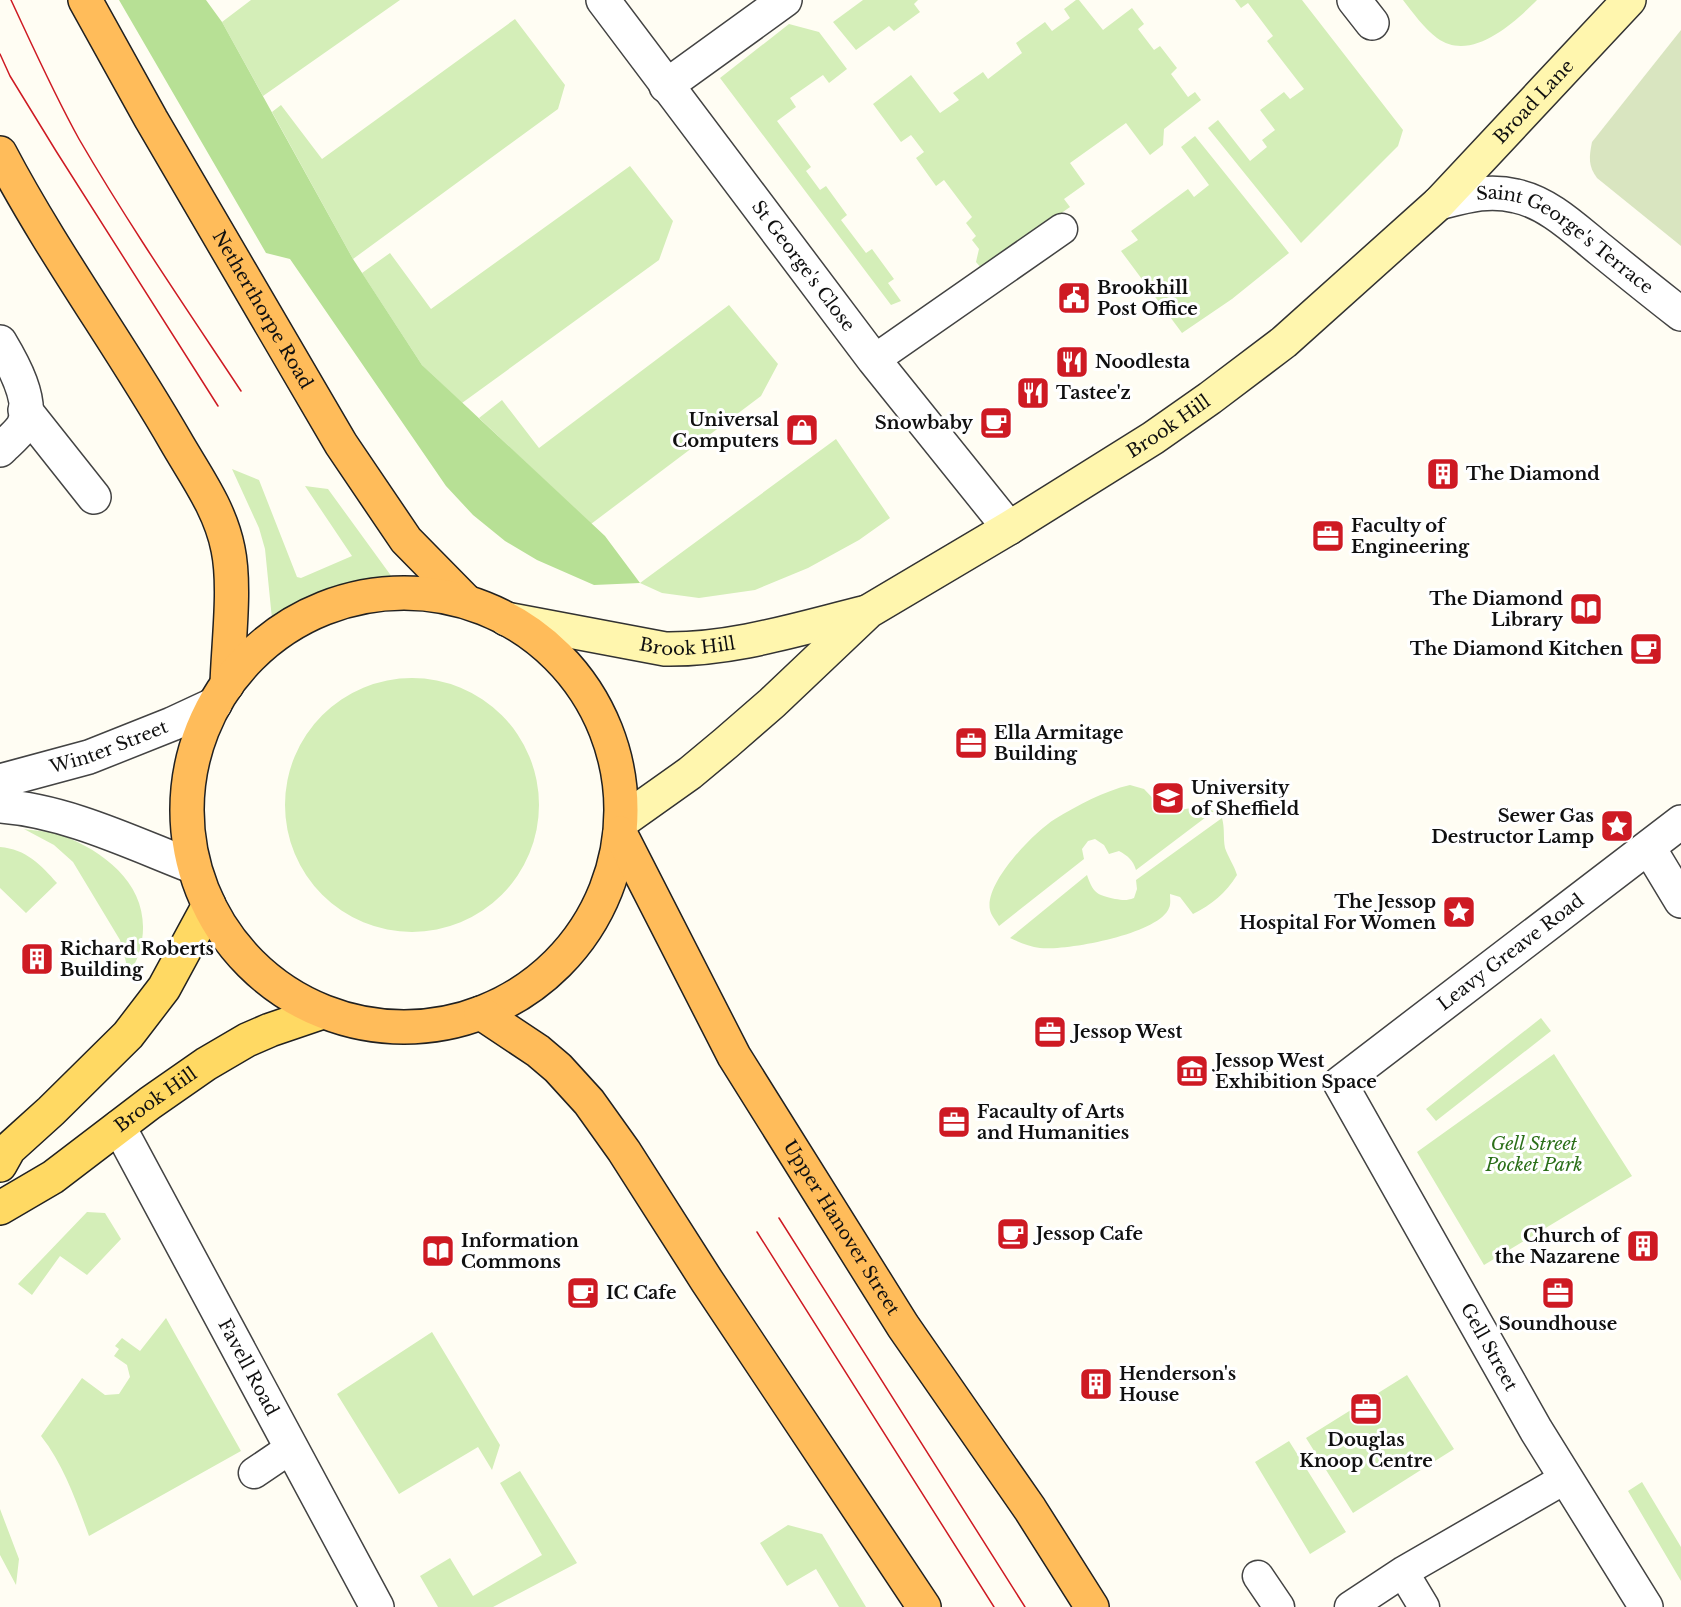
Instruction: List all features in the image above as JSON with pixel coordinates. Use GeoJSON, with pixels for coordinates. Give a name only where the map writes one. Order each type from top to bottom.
{"type":"FeatureCollection","features":[{"type":"Feature","properties":{"kind":"highway","name":"Netherthorpe Road"},"geometry":{"type":"LineString","coordinates":[[85,0],[151,119],[347,453],[406,540],[466,601]]}},
{"type":"Feature","properties":{"kind":"highway"},"geometry":{"type":"LineString","coordinates":[[0,153],[52,246],[159,413],[221,520],[229,551],[231,586],[221,695]]}},
{"type":"Feature","properties":{"kind":"highway"},"geometry":{"type":"LineString","coordinates":[[430,595],[466,601],[506,619],[527,632],[564,664],[593,704],[612,749],[620,797],[620,828],[607,885],[583,931],[567,953],[528,988],[481,1013],[418,1026],[386,1026],[354,1021],[323,1012],[295,998],[268,980],[244,958],[224,933],[209,905],[194,867],[187,812],[188,783],[202,729],[221,695],[245,663],[266,642],[316,612],[343,602],[372,596],[430,595]]}},
{"type":"Feature","properties":{"kind":"highway","name":"Upper Hanover Street"},"geometry":{"type":"LineString","coordinates":[[620,828],[734,1056],[903,1326],[1030,1509],[1092,1607]]}},
{"type":"Feature","properties":{"kind":"highway"},"geometry":{"type":"LineString","coordinates":[[481,1013],[538,1051],[558,1068],[589,1102],[624,1151],[707,1281],[924,1607]]}},
{"type":"Feature","properties":{"kind":"main road","name":"Broad Lane"},"geometry":{"type":"LineString","coordinates":[[1439,203],[1629,0]]}},
{"type":"Feature","properties":{"kind":"main road","name":"Brook Hill"},"geometry":{"type":"LineString","coordinates":[[620,828],[772,704],[869,611],[1144,444],[1210,398],[1284,342],[1439,203]]}},
{"type":"Feature","properties":{"kind":"main road","name":"Brook Hill"},"geometry":{"type":"LineString","coordinates":[[506,619],[665,650],[691,650],[756,640],[869,611]]}},
{"type":"Feature","properties":{"kind":"main road"},"geometry":{"type":"LineString","coordinates":[[0,1165],[9,1149],[128,1035],[164,988],[209,905]]}},
{"type":"Feature","properties":{"kind":"main road","name":"Brook Hill"},"geometry":{"type":"LineString","coordinates":[[0,1208],[52,1177],[207,1064],[247,1040],[323,1012]]}},
{"type":"Feature","properties":{"kind":"street","name":"St George's Close"},"geometry":{"type":"LineString","coordinates":[[603,0],[874,360],[1009,528]]}},
{"type":"Feature","properties":{"kind":"street"},"geometry":{"type":"LineString","coordinates":[[666,86],[785,0]]}},
{"type":"Feature","properties":{"kind":"street","name":"Saint George's Terrace"},"geometry":{"type":"LineString","coordinates":[[1439,203],[1479,193],[1516,195],[1533,201],[1574,228],[1681,314]]}},
{"type":"Feature","properties":{"kind":"street"},"geometry":{"type":"LineString","coordinates":[[0,342],[15,366],[26,401],[23,426],[0,450]]}},
{"type":"Feature","properties":{"kind":"street"},"geometry":{"type":"LineString","coordinates":[[25,410],[94,497]]}},
{"type":"Feature","properties":{"kind":"street","name":"Winter Street"},"geometry":{"type":"LineString","coordinates":[[0,781],[89,757],[172,724],[221,695]]}},
{"type":"Feature","properties":{"kind":"street"},"geometry":{"type":"LineString","coordinates":[[0,807],[50,814],[194,867]]}},
{"type":"Feature","properties":{"kind":"street","name":"Leavy Greave Road"},"geometry":{"type":"LineString","coordinates":[[1340,1083],[1681,822]]}},
{"type":"Feature","properties":{"kind":"street"},"geometry":{"type":"LineString","coordinates":[[1649,848],[1681,902]]}},
{"type":"Feature","properties":{"kind":"street","name":"Gell Street"},"geometry":{"type":"LineString","coordinates":[[1340,1083],[1484,1339],[1646,1607]]}},
{"type":"Feature","properties":{"kind":"street","name":"Favell Road"},"geometry":{"type":"LineString","coordinates":[[119,1127],[377,1607]]}},
{"type":"Feature","properties":{"kind":"lane"},"geometry":{"type":"LineString","coordinates":[[874,360],[1062,229]]}},
{"type":"Feature","properties":{"kind":"lane"},"geometry":{"type":"LineString","coordinates":[[254,1473],[291,1448]]}},
{"type":"Feature","properties":{"kind":"lane"},"geometry":{"type":"LineString","coordinates":[[1350,1607],[1403,1572],[1566,1478]]}},
{"type":"Feature","properties":{"kind":"lane"},"geometry":{"type":"LineString","coordinates":[[1403,1572],[1424,1607]]}},
{"type":"Feature","properties":{"kind":"lane"},"geometry":{"type":"LineString","coordinates":[[1258,1576],[1279,1607]]}},
{"type":"Feature","properties":{"kind":"green space"},"geometry":{"type":"Polygon","coordinates":[[[119,0],[206,0],[222,22],[353,259],[422,365],[605,536],[640,583],[594,585],[537,560],[505,541],[473,515],[446,486],[290,259],[266,253],[119,0]]]}},
{"type":"Feature","properties":{"kind":"green space"},"geometry":{"type":"Polygon","coordinates":[[[251,0],[400,0],[263,96],[222,22],[251,0]]]}},
{"type":"Feature","properties":{"kind":"green space"},"geometry":{"type":"Polygon","coordinates":[[[863,0],[918,0],[914,4],[920,12],[894,31],[889,26],[856,50],[833,22],[863,0]]]}},
{"type":"Feature","properties":{"kind":"green space"},"geometry":{"type":"Polygon","coordinates":[[[1079,0],[1103,30],[1132,8],[1144,24],[1138,29],[1154,50],[1160,46],[1177,68],[1171,74],[1188,97],[1195,92],[1201,100],[1164,129],[1163,145],[1150,155],[1126,123],[1070,163],[1085,184],[1064,199],[1070,207],[982,269],[976,262],[979,249],[972,240],[976,236],[966,223],[972,217],[944,180],[936,186],[916,158],[924,152],[911,135],[901,142],[873,104],[911,75],[940,113],[959,100],[953,93],[983,72],[988,79],[1022,53],[1016,43],[1045,22],[1052,31],[1070,18],[1064,9],[1079,0]]]}},
{"type":"Feature","properties":{"kind":"green space"},"geometry":{"type":"Polygon","coordinates":[[[1235,0],[1302,0],[1403,130],[1398,146],[1301,243],[1208,128],[1218,120],[1250,161],[1267,147],[1262,140],[1275,130],[1260,110],[1284,92],[1290,99],[1304,89],[1267,41],[1273,36],[1248,3],[1241,8],[1235,0]]]}},
{"type":"Feature","properties":{"kind":"green space"},"geometry":{"type":"Polygon","coordinates":[[[1403,0],[1537,0],[1504,29],[1478,43],[1464,46],[1450,44],[1437,38],[1403,0]]]}},
{"type":"Feature","properties":{"kind":"green space"},"geometry":{"type":"Polygon","coordinates":[[[515,19],[565,85],[558,109],[353,259],[272,112],[281,105],[322,159],[515,19]]]}},
{"type":"Feature","properties":{"kind":"green space"},"geometry":{"type":"Polygon","coordinates":[[[789,24],[819,32],[847,69],[829,83],[823,75],[790,98],[796,107],[777,121],[811,167],[806,171],[820,190],[826,186],[847,215],[841,220],[866,253],[872,249],[894,279],[888,283],[901,301],[891,305],[720,78],[789,24]]]}},
{"type":"Feature","properties":{"kind":"green space"},"geometry":{"type":"Polygon","coordinates":[[[1681,30],[1681,246],[1597,178],[1592,169],[1590,157],[1592,142],[1681,30]]]}},
{"type":"Feature","properties":{"kind":"green space"},"geometry":{"type":"Polygon","coordinates":[[[1195,136],[1289,253],[1232,299],[1182,333],[1121,251],[1138,240],[1131,231],[1188,189],[1194,197],[1209,185],[1181,147],[1195,136]]]}},
{"type":"Feature","properties":{"kind":"green space"},"geometry":{"type":"Polygon","coordinates":[[[630,166],[673,221],[659,260],[462,403],[422,365],[362,273],[390,253],[431,309],[630,166]]]}},
{"type":"Feature","properties":{"kind":"green space"},"geometry":{"type":"Polygon","coordinates":[[[729,305],[778,364],[761,396],[591,524],[479,418],[502,400],[539,448],[729,305]]]}},
{"type":"Feature","properties":{"kind":"green space"},"geometry":{"type":"Polygon","coordinates":[[[836,439],[890,518],[859,540],[808,568],[755,590],[699,598],[662,593],[640,583],[836,439]]]}},
{"type":"Feature","properties":{"kind":"green space"},"geometry":{"type":"Polygon","coordinates":[[[232,469],[259,480],[297,577],[301,578],[352,556],[305,486],[328,489],[392,577],[391,580],[330,593],[300,604],[272,619],[265,549],[259,528],[232,469]]]}},
{"type":"Feature","properties":{"kind":"green space"},"geometry":{"type":"Polygon","coordinates":[[[400,678],[424,678],[461,687],[483,699],[502,715],[518,734],[530,756],[537,780],[539,805],[537,830],[530,854],[518,876],[502,895],[483,911],[461,923],[424,932],[400,932],[363,923],[341,911],[314,886],[294,854],[290,842],[285,817],[285,793],[294,756],[306,734],[331,707],[363,687],[375,683],[400,678]]]}},
{"type":"Feature","properties":{"kind":"green space"},"geometry":{"type":"Polygon","coordinates":[[[1130,785],[1144,789],[1165,811],[1201,808],[1214,811],[1136,870],[1132,861],[1119,851],[1109,854],[1104,845],[1095,839],[1088,841],[1082,849],[1084,859],[999,926],[990,910],[990,899],[1002,873],[1024,846],[1055,819],[1101,795],[1130,785]]]}},
{"type":"Feature","properties":{"kind":"green space"},"geometry":{"type":"Polygon","coordinates":[[[1222,818],[1225,848],[1237,875],[1223,893],[1193,914],[1180,897],[1170,894],[1170,906],[1162,917],[1148,926],[1110,939],[1070,947],[1040,948],[1010,938],[1087,875],[1091,886],[1100,894],[1120,900],[1134,898],[1137,889],[1136,880],[1222,818]]]}},
{"type":"Feature","properties":{"kind":"green space"},"geometry":{"type":"Polygon","coordinates":[[[24,829],[57,834],[80,843],[113,865],[126,879],[136,895],[142,912],[143,932],[138,956],[126,978],[126,962],[120,940],[73,862],[54,845],[24,829]]]}},
{"type":"Feature","properties":{"kind":"green space"},"geometry":{"type":"Polygon","coordinates":[[[0,847],[25,855],[39,864],[57,883],[26,913],[0,888],[0,847]]]}},
{"type":"Feature","properties":{"kind":"green space"},"geometry":{"type":"Polygon","coordinates":[[[1541,1018],[1551,1031],[1436,1121],[1426,1109],[1541,1018]]]}},
{"type":"Feature","properties":{"kind":"green space","name":"Gell Street Pocket Park"},"geometry":{"type":"Polygon","coordinates":[[[1554,1054],[1632,1176],[1484,1265],[1417,1152],[1554,1054]]]}},
{"type":"Feature","properties":{"kind":"green space"},"geometry":{"type":"Polygon","coordinates":[[[87,1212],[105,1213],[121,1239],[87,1275],[60,1256],[32,1295],[18,1284],[87,1212]]]}},
{"type":"Feature","properties":{"kind":"green space"},"geometry":{"type":"Polygon","coordinates":[[[166,1318],[241,1451],[89,1536],[63,1471],[41,1436],[82,1378],[105,1395],[119,1394],[130,1377],[127,1365],[114,1356],[119,1349],[115,1346],[122,1338],[140,1351],[166,1318]]]}},
{"type":"Feature","properties":{"kind":"green space"},"geometry":{"type":"Polygon","coordinates":[[[432,1332],[500,1445],[492,1470],[478,1447],[399,1494],[337,1394],[432,1332]]]}},
{"type":"Feature","properties":{"kind":"green space"},"geometry":{"type":"Polygon","coordinates":[[[1407,1375],[1454,1449],[1353,1513],[1306,1438],[1407,1375]]]}},
{"type":"Feature","properties":{"kind":"green space"},"geometry":{"type":"Polygon","coordinates":[[[1289,1441],[1346,1532],[1310,1554],[1255,1462],[1289,1441]]]}},
{"type":"Feature","properties":{"kind":"green space"},"geometry":{"type":"Polygon","coordinates":[[[520,1471],[577,1563],[493,1607],[438,1607],[420,1576],[450,1558],[473,1596],[542,1555],[500,1483],[520,1471]]]}},
{"type":"Feature","properties":{"kind":"green space"},"geometry":{"type":"Polygon","coordinates":[[[1642,1482],[1681,1547],[1681,1581],[1628,1491],[1642,1482]]]}},
{"type":"Feature","properties":{"kind":"green space"},"geometry":{"type":"Polygon","coordinates":[[[0,1509],[19,1559],[16,1585],[0,1555],[0,1509]]]}},
{"type":"Feature","properties":{"kind":"green space"},"geometry":{"type":"Polygon","coordinates":[[[788,1525],[822,1534],[866,1607],[839,1607],[816,1569],[787,1586],[760,1543],[788,1525]]]}},
{"type":"Feature","properties":{"kind":"tram line"},"geometry":{"type":"LineString","coordinates":[[11,0],[52,88],[79,139],[138,235],[241,391]]}},
{"type":"Feature","properties":{"kind":"tram line"},"geometry":{"type":"LineString","coordinates":[[0,54],[10,76],[56,151],[218,406]]}},
{"type":"Feature","properties":{"kind":"tram line"},"geometry":{"type":"LineString","coordinates":[[779,1218],[1025,1607]]}},
{"type":"Feature","properties":{"kind":"tram line"},"geometry":{"type":"LineString","coordinates":[[757,1232],[994,1607]]}},
{"type":"Feature","properties":{"kind":"place","name":"Brookhill Post Office"},"geometry":{"type":"Point","coordinates":[1074,298]}},
{"type":"Feature","properties":{"kind":"place","name":"Noodlesta"},"geometry":{"type":"Point","coordinates":[1072,362]}},
{"type":"Feature","properties":{"kind":"place","name":"Tastee'z"},"geometry":{"type":"Point","coordinates":[1033,393]}},
{"type":"Feature","properties":{"kind":"place","name":"Snowbaby"},"geometry":{"type":"Point","coordinates":[996,423]}},
{"type":"Feature","properties":{"kind":"place","name":"Universal Computers"},"geometry":{"type":"Point","coordinates":[802,430]}},
{"type":"Feature","properties":{"kind":"place","name":"The Diamond"},"geometry":{"type":"Point","coordinates":[1443,474]}},
{"type":"Feature","properties":{"kind":"place","name":"Faculty of Engineering"},"geometry":{"type":"Point","coordinates":[1328,536]}},
{"type":"Feature","properties":{"kind":"place","name":"The Diamond Library"},"geometry":{"type":"Point","coordinates":[1586,609]}},
{"type":"Feature","properties":{"kind":"place","name":"The Diamond Kitchen"},"geometry":{"type":"Point","coordinates":[1646,649]}},
{"type":"Feature","properties":{"kind":"place","name":"Ella Armitage Building"},"geometry":{"type":"Point","coordinates":[971,743]}},
{"type":"Feature","properties":{"kind":"place","name":"University of Sheffield"},"geometry":{"type":"Point","coordinates":[1168,798]}},
{"type":"Feature","properties":{"kind":"place","name":"Sewer Gas Destructor Lamp"},"geometry":{"type":"Point","coordinates":[1617,826]}},
{"type":"Feature","properties":{"kind":"place","name":"The Jessop Hospital For Women"},"geometry":{"type":"Point","coordinates":[1459,912]}},
{"type":"Feature","properties":{"kind":"place","name":"Richard Roberts Building"},"geometry":{"type":"Point","coordinates":[37,959]}},
{"type":"Feature","properties":{"kind":"place","name":"Jessop West"},"geometry":{"type":"Point","coordinates":[1050,1032]}},
{"type":"Feature","properties":{"kind":"place","name":"Jessop West Exhibition Space"},"geometry":{"type":"Point","coordinates":[1192,1071]}},
{"type":"Feature","properties":{"kind":"place","name":"Facaulty of Arts and Humanities"},"geometry":{"type":"Point","coordinates":[954,1122]}},
{"type":"Feature","properties":{"kind":"place","name":"Jessop Cafe"},"geometry":{"type":"Point","coordinates":[1013,1234]}},
{"type":"Feature","properties":{"kind":"place","name":"Church of the Nazarene"},"geometry":{"type":"Point","coordinates":[1643,1246]}},
{"type":"Feature","properties":{"kind":"place","name":"Information Commons"},"geometry":{"type":"Point","coordinates":[438,1251]}},
{"type":"Feature","properties":{"kind":"place","name":"IC Cafe"},"geometry":{"type":"Point","coordinates":[583,1293]}},
{"type":"Feature","properties":{"kind":"place","name":"Soundhouse"},"geometry":{"type":"Point","coordinates":[1558,1293]}},
{"type":"Feature","properties":{"kind":"place","name":"Henderson's House"},"geometry":{"type":"Point","coordinates":[1096,1384]}},
{"type":"Feature","properties":{"kind":"place","name":"Douglas Knoop Centre"},"geometry":{"type":"Point","coordinates":[1366,1409]}}]}
